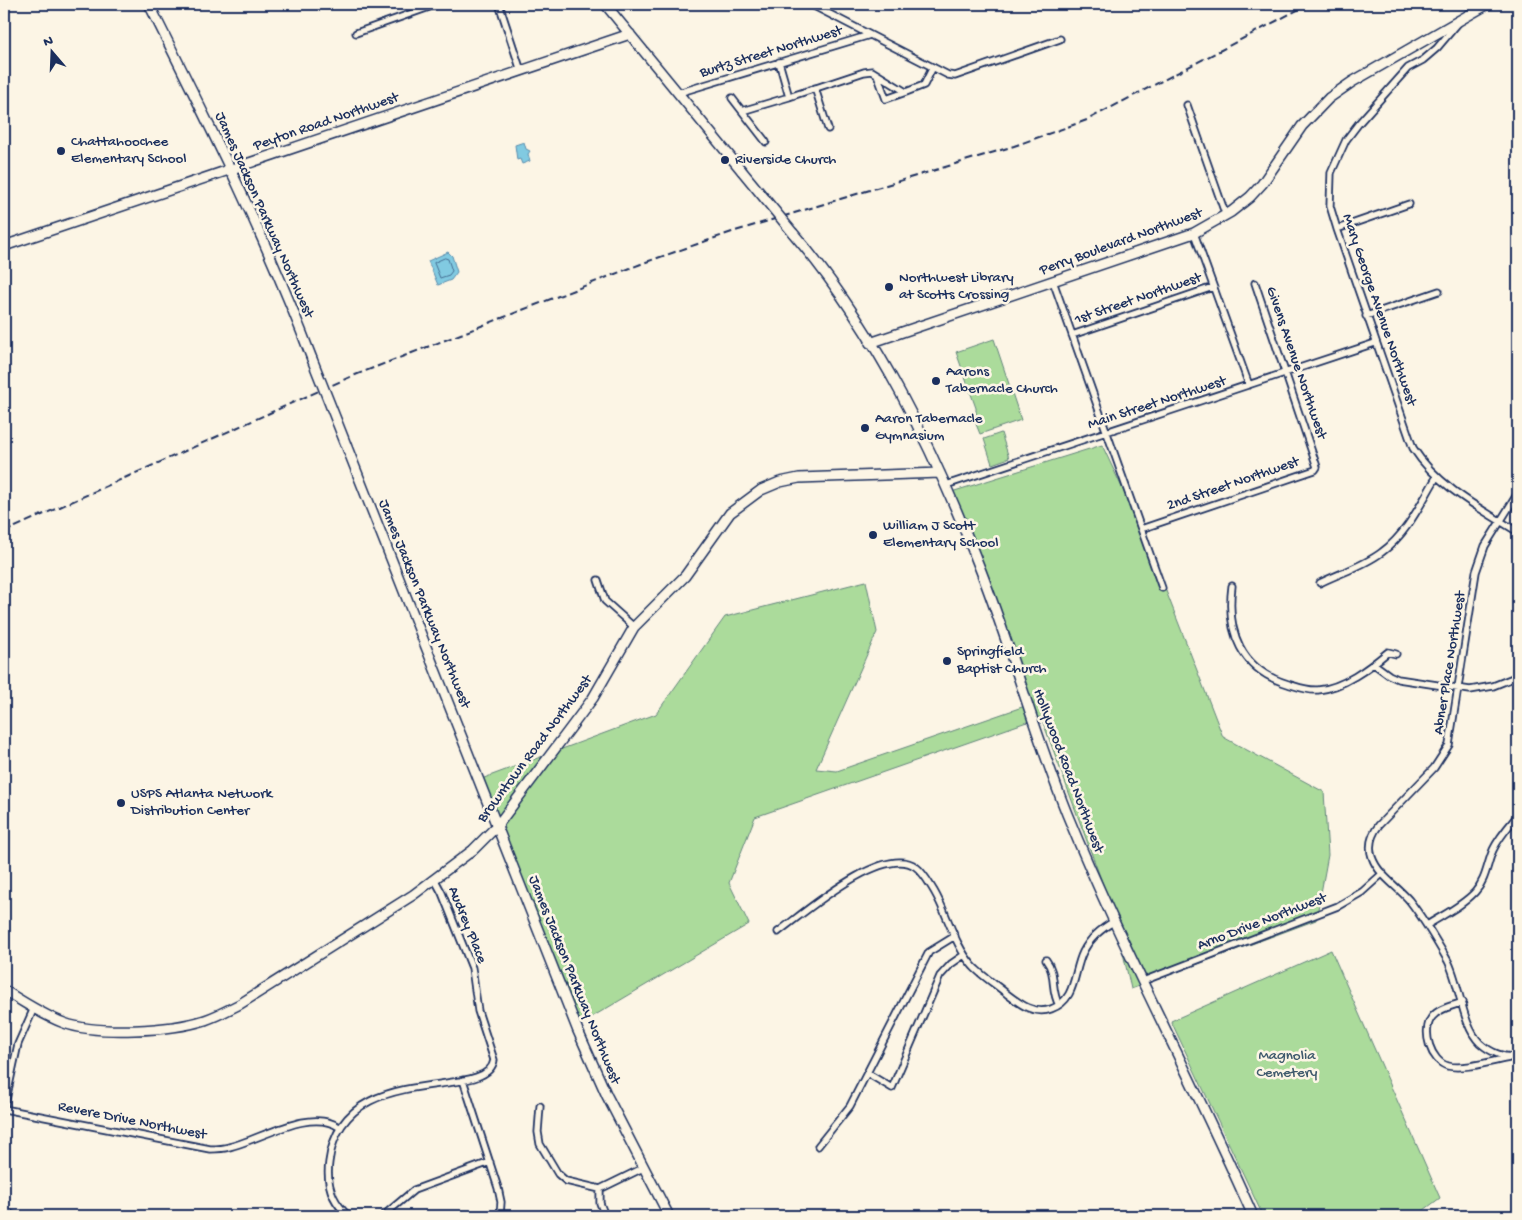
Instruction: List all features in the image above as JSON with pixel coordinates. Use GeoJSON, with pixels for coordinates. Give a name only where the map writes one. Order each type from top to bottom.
{"type":"FeatureCollection","features":[{"type":"Feature","properties":{"kind":"street","name":"James Jackson Parkway Northwest"},"geometry":{"type":"LineString","coordinates":[[149,4],[232,168],[283,282],[578,1031],[643,1168],[669,1216]]}},
{"type":"Feature","properties":{"kind":"street"},"geometry":{"type":"LineString","coordinates":[[356,33],[438,4]]}},
{"type":"Feature","properties":{"kind":"street"},"geometry":{"type":"LineString","coordinates":[[499,4],[521,71]]}},
{"type":"Feature","properties":{"kind":"street","name":"Hollywood Road Northwest"},"geometry":{"type":"LineString","coordinates":[[605,4],[793,232],[833,285],[907,406],[946,485],[982,572],[1066,811],[1115,921],[1253,1216]]}},
{"type":"Feature","properties":{"kind":"street"},"geometry":{"type":"LineString","coordinates":[[810,4],[933,68],[956,76],[1060,39]]}},
{"type":"Feature","properties":{"kind":"street","name":"Perry Boulevard Northwest"},"geometry":{"type":"LineString","coordinates":[[870,343],[1194,232],[1226,216],[1250,197],[1262,184],[1315,111],[1352,82],[1463,16],[1488,4]]}},
{"type":"Feature","properties":{"kind":"street","name":"Mary George Avenue Northwest"},"geometry":{"type":"LineString","coordinates":[[1463,16],[1437,48],[1423,60],[1408,68],[1359,123],[1337,155],[1331,173],[1330,206],[1375,343],[1413,448],[1423,464],[1436,478],[1518,532]]}},
{"type":"Feature","properties":{"kind":"street","name":"Peyton Road Northwest"},"geometry":{"type":"LineString","coordinates":[[4,246],[630,34]]}},
{"type":"Feature","properties":{"kind":"street","name":"Burtz Street Northwest"},"geometry":{"type":"LineString","coordinates":[[678,93],[870,35]]}},
{"type":"Feature","properties":{"kind":"street"},"geometry":{"type":"LineString","coordinates":[[1401,53],[1409,66],[1408,68]]}},
{"type":"Feature","properties":{"kind":"street"},"geometry":{"type":"LineString","coordinates":[[779,62],[789,97]]}},
{"type":"Feature","properties":{"kind":"street"},"geometry":{"type":"LineString","coordinates":[[877,74],[886,99],[924,85],[933,68]]}},
{"type":"Feature","properties":{"kind":"street"},"geometry":{"type":"LineString","coordinates":[[742,111],[872,71],[906,92]]}},
{"type":"Feature","properties":{"kind":"street"},"geometry":{"type":"LineString","coordinates":[[815,88],[828,128]]}},
{"type":"Feature","properties":{"kind":"street"},"geometry":{"type":"LineString","coordinates":[[732,98],[766,142]]}},
{"type":"Feature","properties":{"kind":"street"},"geometry":{"type":"LineString","coordinates":[[1187,106],[1226,216]]}},
{"type":"Feature","properties":{"kind":"street"},"geometry":{"type":"LineString","coordinates":[[1337,230],[1409,204]]}},
{"type":"Feature","properties":{"kind":"street"},"geometry":{"type":"LineString","coordinates":[[1194,232],[1249,385]]}},
{"type":"Feature","properties":{"kind":"street"},"geometry":{"type":"LineString","coordinates":[[1053,281],[1162,588]]}},
{"type":"Feature","properties":{"kind":"street","name":"Givens Avenue Northwest"},"geometry":{"type":"LineString","coordinates":[[1255,283],[1313,452]]}},
{"type":"Feature","properties":{"kind":"street","name":"1st Street Northwest"},"geometry":{"type":"LineString","coordinates":[[1072,335],[1213,287]]}},
{"type":"Feature","properties":{"kind":"street"},"geometry":{"type":"LineString","coordinates":[[1366,316],[1439,292]]}},
{"type":"Feature","properties":{"kind":"street","name":"Main Street Northwest"},"geometry":{"type":"LineString","coordinates":[[946,485],[1375,343]]}},
{"type":"Feature","properties":{"kind":"street","name":"2nd Street Northwest"},"geometry":{"type":"LineString","coordinates":[[1141,529],[1315,470],[1317,463],[1313,452]]}},
{"type":"Feature","properties":{"kind":"street","name":"Browntown Road Northwest"},"geometry":{"type":"LineString","coordinates":[[4,990],[34,1008],[65,1023],[98,1030],[171,1027],[205,1020],[240,1004],[435,880],[473,850],[497,826],[594,698],[634,628],[685,576],[730,513],[760,490],[780,482],[799,478],[940,473]]}},
{"type":"Feature","properties":{"kind":"street"},"geometry":{"type":"LineString","coordinates":[[1320,582],[1370,560],[1392,544],[1406,528],[1436,478]]}},
{"type":"Feature","properties":{"kind":"street","name":"Abner Place Northwest"},"geometry":{"type":"LineString","coordinates":[[1518,493],[1485,546],[1476,572],[1452,734],[1444,755],[1373,834],[1371,855],[1382,873],[1408,899],[1427,925],[1449,964],[1470,1027],[1479,1042],[1492,1052],[1511,1057],[1518,1056]]}},
{"type":"Feature","properties":{"kind":"street"},"geometry":{"type":"LineString","coordinates":[[598,580],[605,601],[634,628]]}},
{"type":"Feature","properties":{"kind":"street"},"geometry":{"type":"LineString","coordinates":[[1232,586],[1230,613],[1234,634],[1250,662],[1261,673],[1298,687],[1317,690],[1330,688],[1374,664],[1388,652],[1396,654]]}},
{"type":"Feature","properties":{"kind":"street"},"geometry":{"type":"LineString","coordinates":[[1374,664],[1389,676],[1398,679],[1470,690],[1518,676]]}},
{"type":"Feature","properties":{"kind":"street"},"geometry":{"type":"LineString","coordinates":[[1427,925],[1464,902],[1475,892],[1484,878],[1493,850],[1503,833],[1518,816]]}},
{"type":"Feature","properties":{"kind":"street"},"geometry":{"type":"LineString","coordinates":[[778,932],[857,874],[883,865],[904,863],[915,866],[927,879],[964,956],[973,967],[1025,1007],[1036,1011],[1050,1009],[1068,997],[1083,952],[1102,929],[1115,921]]}},
{"type":"Feature","properties":{"kind":"street","name":"Arno Drive Northwest"},"geometry":{"type":"LineString","coordinates":[[1144,981],[1338,906],[1362,892],[1382,873]]}},
{"type":"Feature","properties":{"kind":"street","name":"Audrey Place"},"geometry":{"type":"LineString","coordinates":[[435,880],[472,968],[478,1011],[494,1060],[493,1066],[489,1071],[463,1080]]}},
{"type":"Feature","properties":{"kind":"street"},"geometry":{"type":"LineString","coordinates":[[818,1146],[850,1106],[929,952],[955,936]]}},
{"type":"Feature","properties":{"kind":"street"},"geometry":{"type":"LineString","coordinates":[[867,1073],[892,1088],[940,976],[951,964],[964,956]]}},
{"type":"Feature","properties":{"kind":"street"},"geometry":{"type":"LineString","coordinates":[[1046,960],[1052,970],[1053,994],[1058,1005]]}},
{"type":"Feature","properties":{"kind":"street"},"geometry":{"type":"LineString","coordinates":[[1463,1002],[1439,1011],[1430,1021],[1428,1036],[1437,1060],[1445,1066],[1455,1068],[1511,1057]]}},
{"type":"Feature","properties":{"kind":"street"},"geometry":{"type":"LineString","coordinates":[[4,1109],[18,1044],[34,1008]]}},
{"type":"Feature","properties":{"kind":"street"},"geometry":{"type":"LineString","coordinates":[[349,1216],[342,1210],[332,1195],[327,1175],[331,1148],[339,1128],[356,1109],[377,1096],[463,1080],[498,1188],[501,1202],[500,1216]]}},
{"type":"Feature","properties":{"kind":"street"},"geometry":{"type":"LineString","coordinates":[[540,1106],[538,1132],[540,1144],[558,1174],[573,1184],[600,1189],[643,1168]]}},
{"type":"Feature","properties":{"kind":"street","name":"Revere Drive Northwest"},"geometry":{"type":"LineString","coordinates":[[4,1109],[210,1149],[229,1147],[306,1121],[326,1120],[339,1128]]}},
{"type":"Feature","properties":{"kind":"street"},"geometry":{"type":"LineString","coordinates":[[383,1216],[414,1190],[490,1162]]}},
{"type":"Feature","properties":{"kind":"street"},"geometry":{"type":"LineString","coordinates":[[600,1189],[600,1203],[605,1216]]}},
{"type":"Feature","properties":{"kind":"street"},"geometry":{"type":"LineString","coordinates":[[334,1216],[342,1210]]}},
{"type":"Feature","properties":{"kind":"street"},"geometry":{"type":"LineString","coordinates":[[4,1211],[15,1216]]}},
{"type":"Feature","properties":{"kind":"green space"},"geometry":{"type":"Polygon","coordinates":[[[994,339],[1021,420],[980,434],[976,424],[976,408],[956,352],[994,339]]]}},
{"type":"Feature","properties":{"kind":"green space"},"geometry":{"type":"Polygon","coordinates":[[[1001,433],[1009,458],[992,464],[984,439],[1001,433]]]}},
{"type":"Feature","properties":{"kind":"green space"},"geometry":{"type":"Polygon","coordinates":[[[1102,445],[1143,532],[1223,737],[1324,792],[1328,855],[1316,920],[1131,989],[1115,917],[1041,717],[755,817],[729,883],[749,924],[575,1027],[476,781],[656,714],[725,617],[866,581],[877,632],[816,769],[837,771],[1025,706],[1008,652],[945,494],[1102,445]]]}},
{"type":"Feature","properties":{"kind":"green space","name":"Magnolia Cemetery"},"geometry":{"type":"Polygon","coordinates":[[[1331,950],[1440,1198],[1416,1216],[1263,1216],[1171,1021],[1331,950]]]}},
{"type":"Feature","properties":{"kind":"water"},"geometry":{"type":"Polygon","coordinates":[[[524,142],[526,149],[530,151],[528,154],[530,161],[522,164],[520,159],[517,160],[515,145],[524,142]]]}},
{"type":"Feature","properties":{"kind":"water"},"geometry":{"type":"Polygon","coordinates":[[[448,252],[452,256],[457,272],[451,280],[438,285],[428,261],[448,252]]]}},
{"type":"Feature","properties":{"kind":"railway"},"geometry":{"type":"LineString","coordinates":[[4,532],[350,377],[646,262],[732,232],[1014,146],[1087,120],[1309,4]]}},
{"type":"Feature","properties":{"kind":"place","name":"Chattahoochee Elementary School"},"geometry":{"type":"Point","coordinates":[61,151]}},
{"type":"Feature","properties":{"kind":"place","name":"Riverside Church"},"geometry":{"type":"Point","coordinates":[725,160]}},
{"type":"Feature","properties":{"kind":"place","name":"Northwest Library at Scotts Crossing"},"geometry":{"type":"Point","coordinates":[889,287]}},
{"type":"Feature","properties":{"kind":"place","name":"Aarons Tabernacle Church"},"geometry":{"type":"Point","coordinates":[936,381]}},
{"type":"Feature","properties":{"kind":"place","name":"Aaron Tabernacle Gymnasium"},"geometry":{"type":"Point","coordinates":[865,428]}},
{"type":"Feature","properties":{"kind":"place","name":"William J Scott Elementary School"},"geometry":{"type":"Point","coordinates":[873,535]}},
{"type":"Feature","properties":{"kind":"place","name":"Springfield Baptist Church"},"geometry":{"type":"Point","coordinates":[947,661]}},
{"type":"Feature","properties":{"kind":"place","name":"USPS Atlanta Network Distribution Center"},"geometry":{"type":"Point","coordinates":[121,803]}}]}
